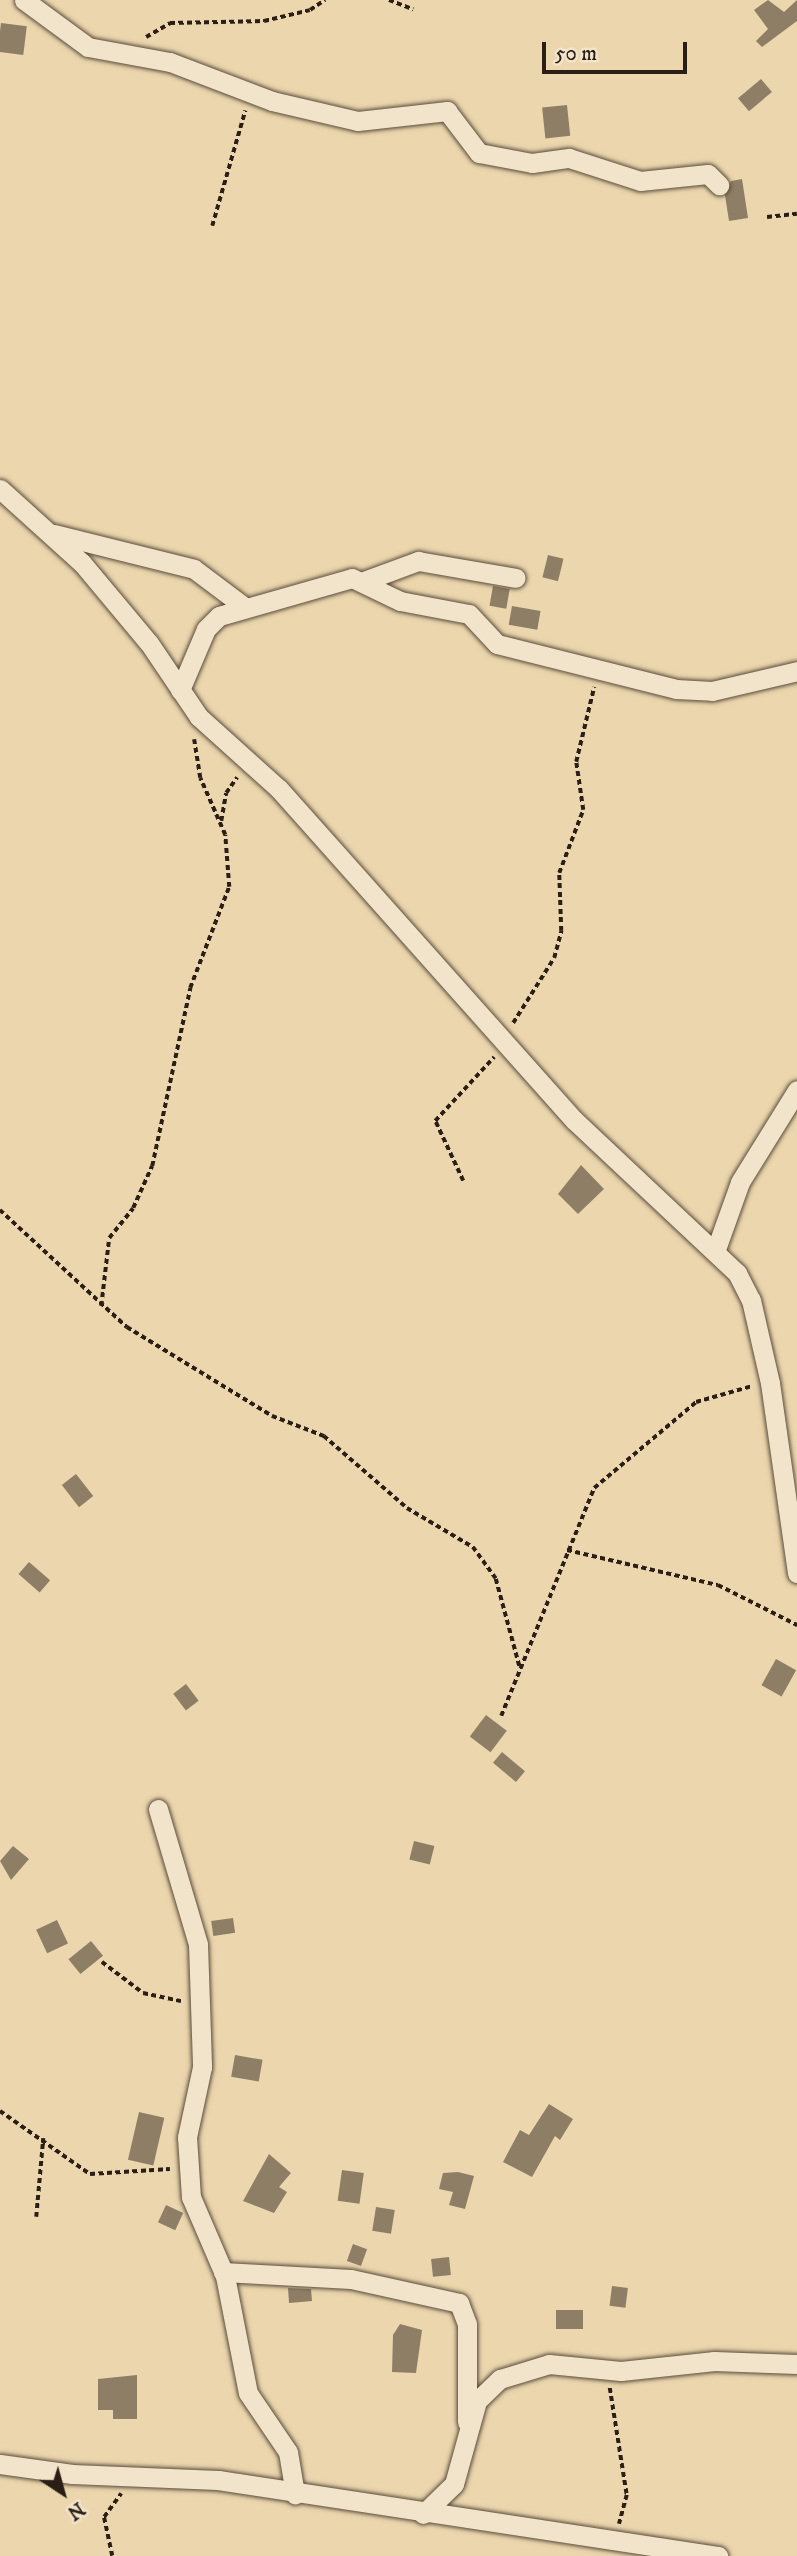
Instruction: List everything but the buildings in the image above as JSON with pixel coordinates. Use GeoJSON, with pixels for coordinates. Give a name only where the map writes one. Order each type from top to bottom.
{"type":"FeatureCollection","features":[{"type":"Feature","properties":{"kind":"street"},"geometry":{"type":"LineString","coordinates":[[24,0],[69,38],[125,55],[170,62],[248,92],[358,121],[447,111],[479,153],[532,163],[569,158],[640,181],[708,174],[719,185]]}},
{"type":"Feature","properties":{"kind":"street"},"geometry":{"type":"LineString","coordinates":[[0,489],[50,533],[119,604],[199,717],[258,767],[502,1042],[653,1200],[715,1252],[751,1300],[769,1377],[797,1573]]}},
{"type":"Feature","properties":{"kind":"street"},"geometry":{"type":"LineString","coordinates":[[50,533],[194,569],[242,605]]}},
{"type":"Feature","properties":{"kind":"street"},"geometry":{"type":"LineString","coordinates":[[180,690],[206,629],[242,605],[329,582],[364,581],[418,561],[516,578]]}},
{"type":"Feature","properties":{"kind":"street"},"geometry":{"type":"LineString","coordinates":[[364,581],[400,601],[469,614],[497,644],[676,689],[712,691],[797,671]]}},
{"type":"Feature","properties":{"kind":"street"},"geometry":{"type":"LineString","coordinates":[[715,1252],[740,1182],[797,1090]]}},
{"type":"Feature","properties":{"kind":"street"},"geometry":{"type":"LineString","coordinates":[[158,1809],[198,1944],[197,2003],[201,2088],[187,2137],[187,2169],[191,2197],[223,2272],[248,2393],[288,2452],[295,2494]]}},
{"type":"Feature","properties":{"kind":"street"},"geometry":{"type":"LineString","coordinates":[[223,2272],[351,2278],[459,2303],[467,2323],[469,2433]]}},
{"type":"Feature","properties":{"kind":"street"},"geometry":{"type":"LineString","coordinates":[[423,2514],[454,2484],[477,2401],[500,2379],[549,2364],[606,2368],[797,2364]]}},
{"type":"Feature","properties":{"kind":"street"},"geometry":{"type":"LineString","coordinates":[[0,2464],[136,2477],[218,2480],[423,2514],[718,2556]]}},
{"type":"Feature","properties":{"kind":"path"},"geometry":{"type":"LineString","coordinates":[[125,55],[170,23],[264,21],[310,10],[325,0]]}},
{"type":"Feature","properties":{"kind":"path"},"geometry":{"type":"LineString","coordinates":[[389,0],[413,9]]}},
{"type":"Feature","properties":{"kind":"path"},"geometry":{"type":"LineString","coordinates":[[212,226],[240,142],[248,92]]}},
{"type":"Feature","properties":{"kind":"path"},"geometry":{"type":"LineString","coordinates":[[767,217],[797,214]]}},
{"type":"Feature","properties":{"kind":"path"},"geometry":{"type":"LineString","coordinates":[[463,1181],[436,1115],[490,1065],[554,958],[561,919],[559,873],[583,810],[576,762],[596,667]]}},
{"type":"Feature","properties":{"kind":"path"},"geometry":{"type":"LineString","coordinates":[[101,1306],[109,1238],[133,1208],[152,1166],[190,988],[229,887],[221,825],[198,766],[199,717]]}},
{"type":"Feature","properties":{"kind":"path"},"geometry":{"type":"LineString","coordinates":[[221,825],[232,782],[258,767]]}},
{"type":"Feature","properties":{"kind":"path"},"geometry":{"type":"LineString","coordinates":[[0,1210],[101,1306],[272,1416],[324,1436],[407,1508],[473,1547],[496,1579],[520,1668]]}},
{"type":"Feature","properties":{"kind":"path"},"geometry":{"type":"LineString","coordinates":[[501,1716],[567,1550],[582,1505],[631,1456],[704,1396],[769,1377]]}},
{"type":"Feature","properties":{"kind":"path"},"geometry":{"type":"LineString","coordinates":[[567,1550],[718,1585],[797,1625]]}},
{"type":"Feature","properties":{"kind":"path"},"geometry":{"type":"LineString","coordinates":[[102,1962],[143,1993],[197,2003]]}},
{"type":"Feature","properties":{"kind":"path"},"geometry":{"type":"LineString","coordinates":[[0,2111],[43,2138],[90,2174],[187,2169]]}},
{"type":"Feature","properties":{"kind":"path"},"geometry":{"type":"LineString","coordinates":[[36,2217],[43,2138]]}},
{"type":"Feature","properties":{"kind":"path"},"geometry":{"type":"LineString","coordinates":[[606,2368],[627,2495],[618,2518],[624,2542]]}},
{"type":"Feature","properties":{"kind":"path"},"geometry":{"type":"LineString","coordinates":[[112,2556],[104,2517],[136,2477]]}}]}
